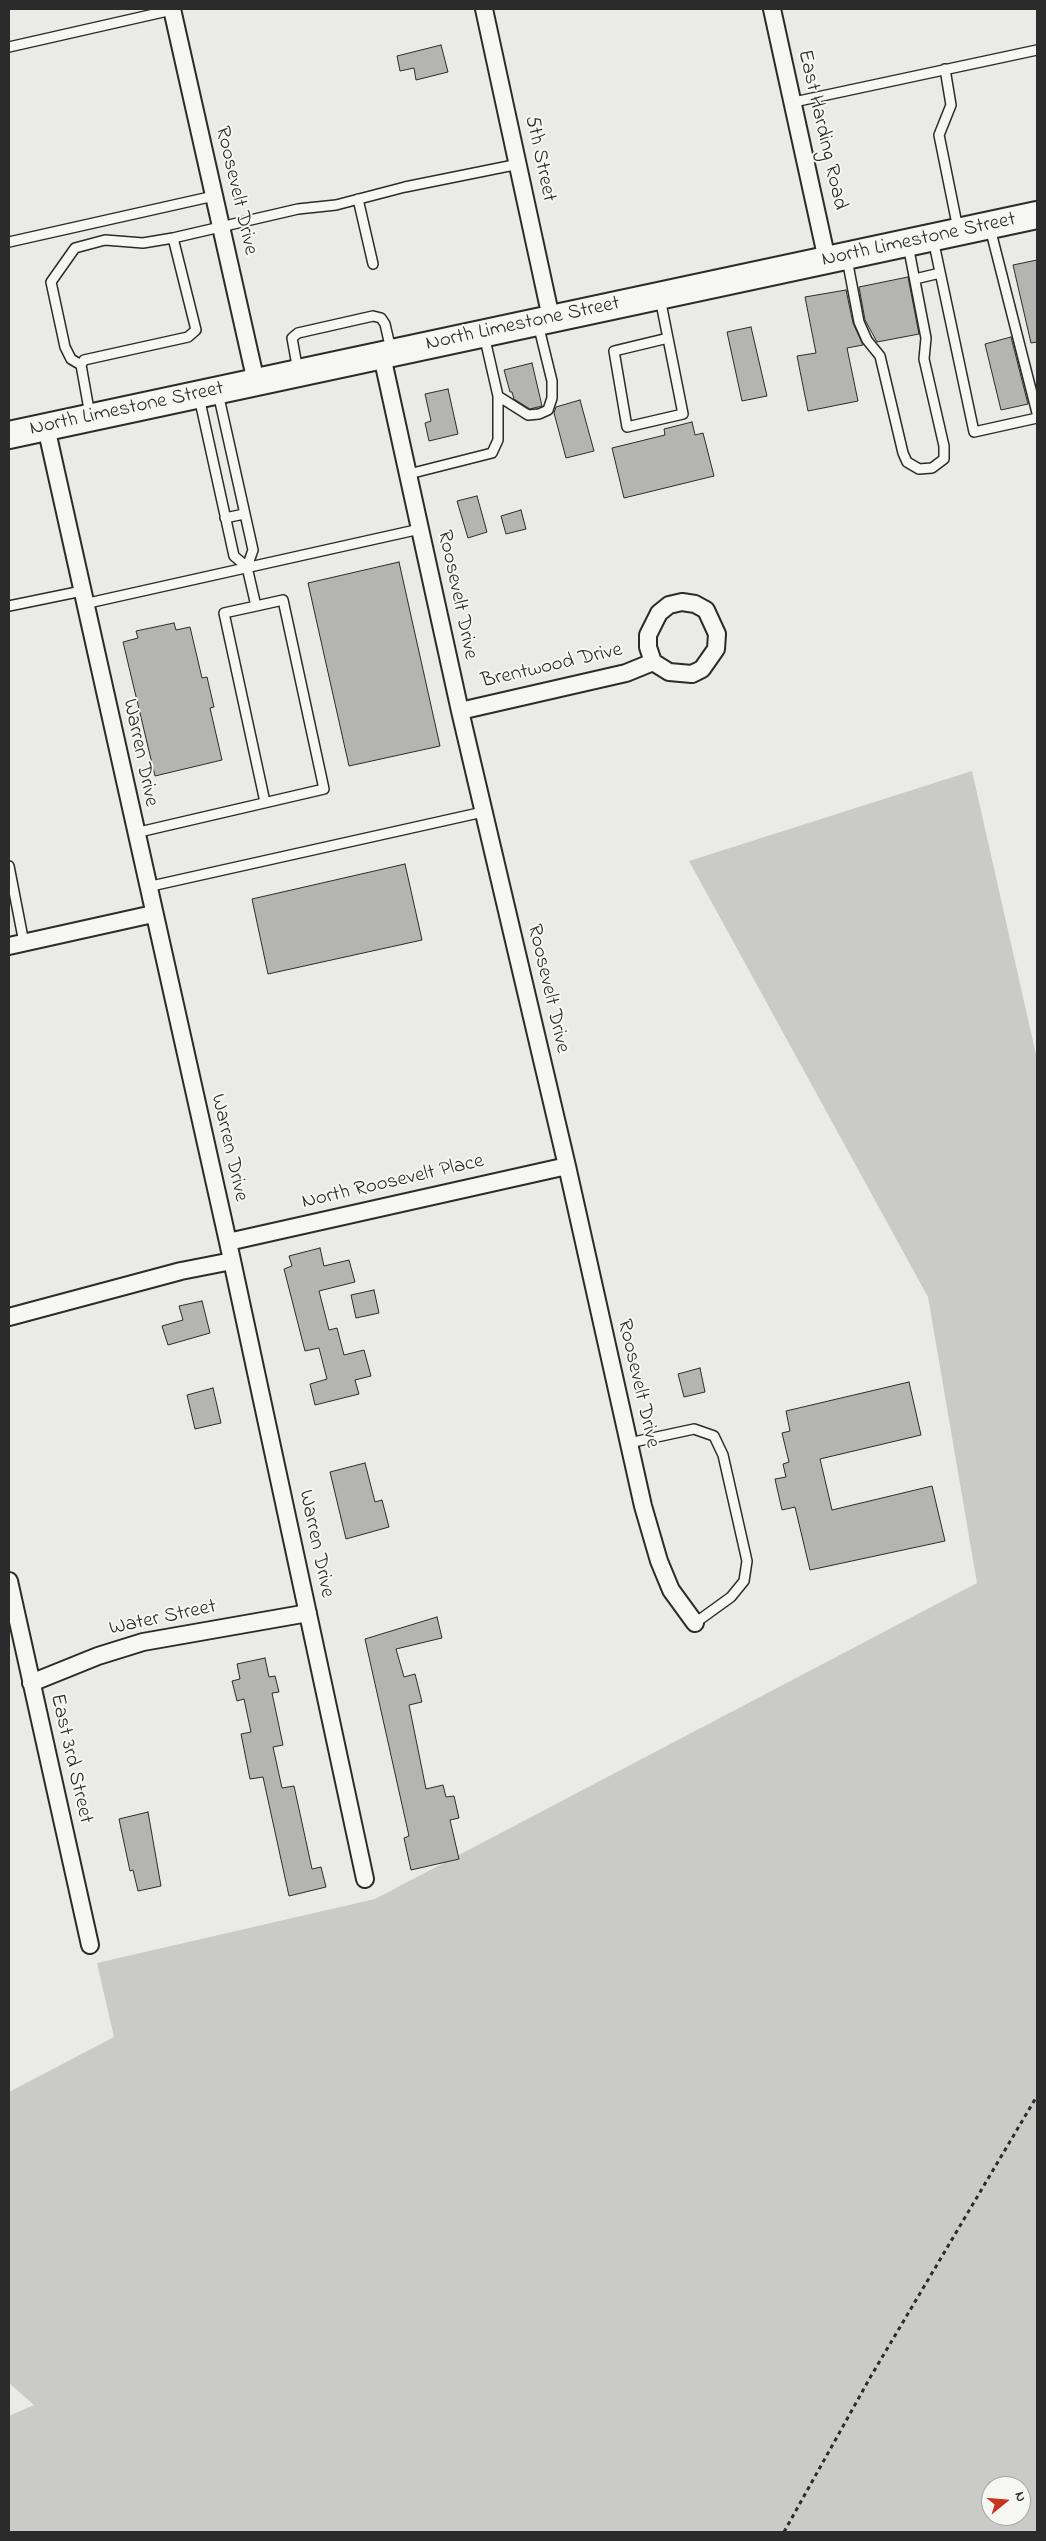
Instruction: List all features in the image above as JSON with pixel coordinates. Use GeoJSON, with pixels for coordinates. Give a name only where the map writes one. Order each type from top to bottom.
{"type":"FeatureCollection","features":[{"type":"Feature","properties":{"kind":"main road","name":"North Limestone Street"},"geometry":{"type":"LineString","coordinates":[[9,435],[659,295],[841,265],[908,243],[1037,216]]}},
{"type":"Feature","properties":{"kind":"street","name":"Roosevelt Drive"},"geometry":{"type":"LineString","coordinates":[[172,9],[256,382]]}},
{"type":"Feature","properties":{"kind":"street","name":"5th Street"},"geometry":{"type":"LineString","coordinates":[[484,9],[519,164],[544,320]]}},
{"type":"Feature","properties":{"kind":"street","name":"East Harding Road"},"geometry":{"type":"LineString","coordinates":[[772,9],[794,102],[841,265]]}},
{"type":"Feature","properties":{"kind":"street","name":"Roosevelt Drive"},"geometry":{"type":"LineString","coordinates":[[387,355],[420,529],[460,711],[567,1166],[643,1506],[659,1561],[671,1590],[695,1623]]}},
{"type":"Feature","properties":{"kind":"street","name":"Warren Drive"},"geometry":{"type":"LineString","coordinates":[[46,427],[153,914],[228,1242],[365,1879]]}},
{"type":"Feature","properties":{"kind":"street","name":"Brentwood Drive"},"geometry":{"type":"LineString","coordinates":[[682,602],[695,604],[706,610],[712,620],[716,634],[716,649],[712,659],[702,669],[692,674],[681,675],[669,672],[653,662],[648,647],[648,635],[659,613],[669,605],[682,602]]}},
{"type":"Feature","properties":{"kind":"street","name":"Brentwood Drive"},"geometry":{"type":"LineString","coordinates":[[460,711],[626,673],[653,662]]}},
{"type":"Feature","properties":{"kind":"street"},"geometry":{"type":"LineString","coordinates":[[16,944],[153,914]]}},
{"type":"Feature","properties":{"kind":"street","name":"North Roosevelt Place"},"geometry":{"type":"LineString","coordinates":[[228,1242],[567,1166]]}},
{"type":"Feature","properties":{"kind":"street"},"geometry":{"type":"LineString","coordinates":[[9,1318],[181,1271],[232,1261]]}},
{"type":"Feature","properties":{"kind":"street","name":"East 3rd Street"},"geometry":{"type":"LineString","coordinates":[[9,1582],[90,1945]]}},
{"type":"Feature","properties":{"kind":"street","name":"Water Street"},"geometry":{"type":"LineString","coordinates":[[31,1683],[98,1656],[143,1642],[308,1613]]}},
{"type":"Feature","properties":{"kind":"lane"},"geometry":{"type":"LineString","coordinates":[[9,47],[172,9]]}},
{"type":"Feature","properties":{"kind":"lane"},"geometry":{"type":"LineString","coordinates":[[794,102],[1037,50]]}},
{"type":"Feature","properties":{"kind":"lane"},"geometry":{"type":"LineString","coordinates":[[945,69],[952,105],[939,136],[959,232]]}},
{"type":"Feature","properties":{"kind":"lane"},"geometry":{"type":"LineString","coordinates":[[81,364],[71,359],[65,347],[52,282],[64,262],[76,248],[105,240],[143,243],[174,238],[519,164]]}},
{"type":"Feature","properties":{"kind":"lane"},"geometry":{"type":"LineString","coordinates":[[9,242],[214,196]]}},
{"type":"Feature","properties":{"kind":"lane"},"geometry":{"type":"LineString","coordinates":[[358,199],[373,264]]}},
{"type":"Feature","properties":{"kind":"lane"},"geometry":{"type":"LineString","coordinates":[[990,226],[1037,413]]}},
{"type":"Feature","properties":{"kind":"lane"},"geometry":{"type":"LineString","coordinates":[[81,364],[84,360],[192,335],[196,330],[174,238]]}},
{"type":"Feature","properties":{"kind":"lane"},"geometry":{"type":"LineString","coordinates":[[933,238],[960,357],[974,432],[1037,418]]}},
{"type":"Feature","properties":{"kind":"lane"},"geometry":{"type":"LineString","coordinates":[[841,265],[859,322],[867,340],[880,356],[903,453],[907,462],[919,469],[932,468],[944,459],[944,446],[924,359],[926,338],[908,243]]}},
{"type":"Feature","properties":{"kind":"lane"},"geometry":{"type":"LineString","coordinates":[[914,279],[940,273]]}},
{"type":"Feature","properties":{"kind":"lane"},"geometry":{"type":"LineString","coordinates":[[659,295],[668,338],[683,414],[627,426],[614,351],[668,338]]}},
{"type":"Feature","properties":{"kind":"lane"},"geometry":{"type":"LineString","coordinates":[[298,373],[292,338],[298,334],[373,316],[381,318],[385,324],[387,355]]}},
{"type":"Feature","properties":{"kind":"lane"},"geometry":{"type":"LineString","coordinates":[[498,396],[528,414],[539,414],[548,410],[552,398],[552,381],[544,320]]}},
{"type":"Feature","properties":{"kind":"lane"},"geometry":{"type":"LineString","coordinates":[[409,474],[492,453],[498,440],[498,396],[483,332]]}},
{"type":"Feature","properties":{"kind":"lane"},"geometry":{"type":"LineString","coordinates":[[81,364],[91,418]]}},
{"type":"Feature","properties":{"kind":"lane"},"geometry":{"type":"LineString","coordinates":[[208,393],[253,550],[247,567],[256,606]]}},
{"type":"Feature","properties":{"kind":"lane"},"geometry":{"type":"LineString","coordinates":[[208,393],[225,518],[234,556],[247,567]]}},
{"type":"Feature","properties":{"kind":"lane"},"geometry":{"type":"LineString","coordinates":[[225,518],[244,514]]}},
{"type":"Feature","properties":{"kind":"lane"},"geometry":{"type":"LineString","coordinates":[[9,606],[83,598],[247,567],[420,529]]}},
{"type":"Feature","properties":{"kind":"lane"},"geometry":{"type":"LineString","coordinates":[[135,833],[324,789],[283,600],[224,613],[265,802]]}},
{"type":"Feature","properties":{"kind":"lane"},"geometry":{"type":"LineString","coordinates":[[147,887],[483,812]]}},
{"type":"Feature","properties":{"kind":"lane"},"geometry":{"type":"LineString","coordinates":[[9,866],[16,944]]}},
{"type":"Feature","properties":{"kind":"lane"},"geometry":{"type":"LineString","coordinates":[[629,1443],[694,1429],[714,1436],[723,1454],[747,1561],[744,1581],[731,1597],[695,1623]]}},
{"type":"Feature","properties":{"kind":"path"},"geometry":{"type":"LineString","coordinates":[[784,2532],[871,2376],[1037,2096]]}},
{"type":"Feature","properties":{"kind":"shaded area"},"geometry":{"type":"Polygon","coordinates":[[[972,771],[1037,1059],[1037,2532],[9,2532],[9,2416],[34,2405],[9,2383],[9,2092],[114,2037],[97,1963],[375,1899],[977,1583],[928,1297],[689,861],[972,771]]]}},
{"type":"Feature","properties":{"kind":"building"},"geometry":{"type":"Polygon","coordinates":[[[441,45],[448,72],[416,80],[414,68],[400,71],[397,56],[441,45]]]}},
{"type":"Feature","properties":{"kind":"building"},"geometry":{"type":"Polygon","coordinates":[[[1037,260],[1037,342],[1031,343],[1013,265],[1037,260]]]}},
{"type":"Feature","properties":{"kind":"building"},"geometry":{"type":"Polygon","coordinates":[[[908,277],[919,334],[877,342],[865,320],[859,287],[908,277]]]}},
{"type":"Feature","properties":{"kind":"building"},"geometry":{"type":"Polygon","coordinates":[[[846,290],[853,323],[863,345],[847,348],[858,401],[808,411],[797,356],[816,353],[805,297],[846,290]]]}},
{"type":"Feature","properties":{"kind":"building"},"geometry":{"type":"Polygon","coordinates":[[[751,327],[767,396],[742,401],[727,332],[751,327]]]}},
{"type":"Feature","properties":{"kind":"building"},"geometry":{"type":"Polygon","coordinates":[[[1011,337],[1028,404],[1001,410],[985,344],[1011,337]]]}},
{"type":"Feature","properties":{"kind":"building"},"geometry":{"type":"Polygon","coordinates":[[[532,363],[542,406],[530,409],[514,399],[504,370],[532,363]]]}},
{"type":"Feature","properties":{"kind":"building"},"geometry":{"type":"Polygon","coordinates":[[[448,389],[458,434],[429,441],[425,423],[431,421],[425,394],[448,389]]]}},
{"type":"Feature","properties":{"kind":"building"},"geometry":{"type":"Polygon","coordinates":[[[580,400],[594,451],[566,458],[554,413],[556,407],[580,400]]]}},
{"type":"Feature","properties":{"kind":"building"},"geometry":{"type":"Polygon","coordinates":[[[692,422],[695,435],[703,433],[714,476],[624,498],[612,448],[665,435],[664,429],[692,422]]]}},
{"type":"Feature","properties":{"kind":"building"},"geometry":{"type":"Polygon","coordinates":[[[477,496],[487,532],[468,538],[457,501],[477,496]]]}},
{"type":"Feature","properties":{"kind":"building"},"geometry":{"type":"Polygon","coordinates":[[[521,510],[526,529],[506,534],[501,516],[521,510]]]}},
{"type":"Feature","properties":{"kind":"building"},"geometry":{"type":"Polygon","coordinates":[[[399,562],[440,746],[349,766],[308,583],[399,562]]]}},
{"type":"Feature","properties":{"kind":"building"},"geometry":{"type":"Polygon","coordinates":[[[174,623],[176,630],[190,627],[202,678],[207,677],[214,707],[210,708],[222,760],[155,776],[123,642],[138,638],[136,631],[174,623]]]}},
{"type":"Feature","properties":{"kind":"building"},"geometry":{"type":"Polygon","coordinates":[[[405,864],[422,940],[268,974],[252,899],[405,864]]]}},
{"type":"Feature","properties":{"kind":"building"},"geometry":{"type":"Polygon","coordinates":[[[320,1248],[324,1266],[349,1260],[355,1282],[319,1291],[329,1330],[337,1328],[344,1355],[364,1350],[371,1376],[355,1380],[359,1394],[315,1405],[310,1384],[327,1379],[319,1348],[305,1351],[284,1269],[292,1266],[289,1256],[320,1248]]]}},
{"type":"Feature","properties":{"kind":"building"},"geometry":{"type":"Polygon","coordinates":[[[374,1290],[379,1313],[356,1318],[351,1295],[374,1290]]]}},
{"type":"Feature","properties":{"kind":"building"},"geometry":{"type":"Polygon","coordinates":[[[202,1301],[210,1333],[168,1345],[162,1326],[183,1320],[179,1306],[202,1301]]]}},
{"type":"Feature","properties":{"kind":"building"},"geometry":{"type":"Polygon","coordinates":[[[700,1368],[705,1392],[684,1397],[678,1374],[700,1368]]]}},
{"type":"Feature","properties":{"kind":"building"},"geometry":{"type":"Polygon","coordinates":[[[909,1382],[921,1435],[820,1459],[832,1510],[932,1486],[945,1541],[810,1570],[795,1507],[782,1510],[775,1479],[786,1477],[783,1464],[789,1462],[782,1433],[790,1431],[786,1411],[909,1382]]]}},
{"type":"Feature","properties":{"kind":"building"},"geometry":{"type":"Polygon","coordinates":[[[213,1388],[221,1423],[195,1429],[187,1395],[213,1388]]]}},
{"type":"Feature","properties":{"kind":"building"},"geometry":{"type":"Polygon","coordinates":[[[365,1463],[375,1502],[382,1500],[389,1527],[346,1539],[330,1472],[365,1463]]]}},
{"type":"Feature","properties":{"kind":"building"},"geometry":{"type":"Polygon","coordinates":[[[437,1617],[442,1638],[396,1649],[404,1677],[415,1674],[422,1702],[409,1705],[426,1789],[443,1785],[446,1797],[454,1796],[459,1818],[450,1820],[459,1859],[411,1870],[404,1838],[409,1836],[365,1639],[437,1617]]]}},
{"type":"Feature","properties":{"kind":"building"},"geometry":{"type":"Polygon","coordinates":[[[265,1658],[269,1677],[275,1676],[279,1692],[272,1693],[283,1745],[273,1747],[282,1788],[294,1786],[312,1869],[321,1867],[326,1887],[289,1896],[263,1777],[250,1779],[241,1734],[251,1732],[244,1699],[237,1701],[232,1681],[240,1679],[237,1664],[265,1658]]]}},
{"type":"Feature","properties":{"kind":"building"},"geometry":{"type":"Polygon","coordinates":[[[148,1812],[161,1886],[138,1891],[133,1870],[130,1871],[119,1819],[148,1812]]]}}]}
